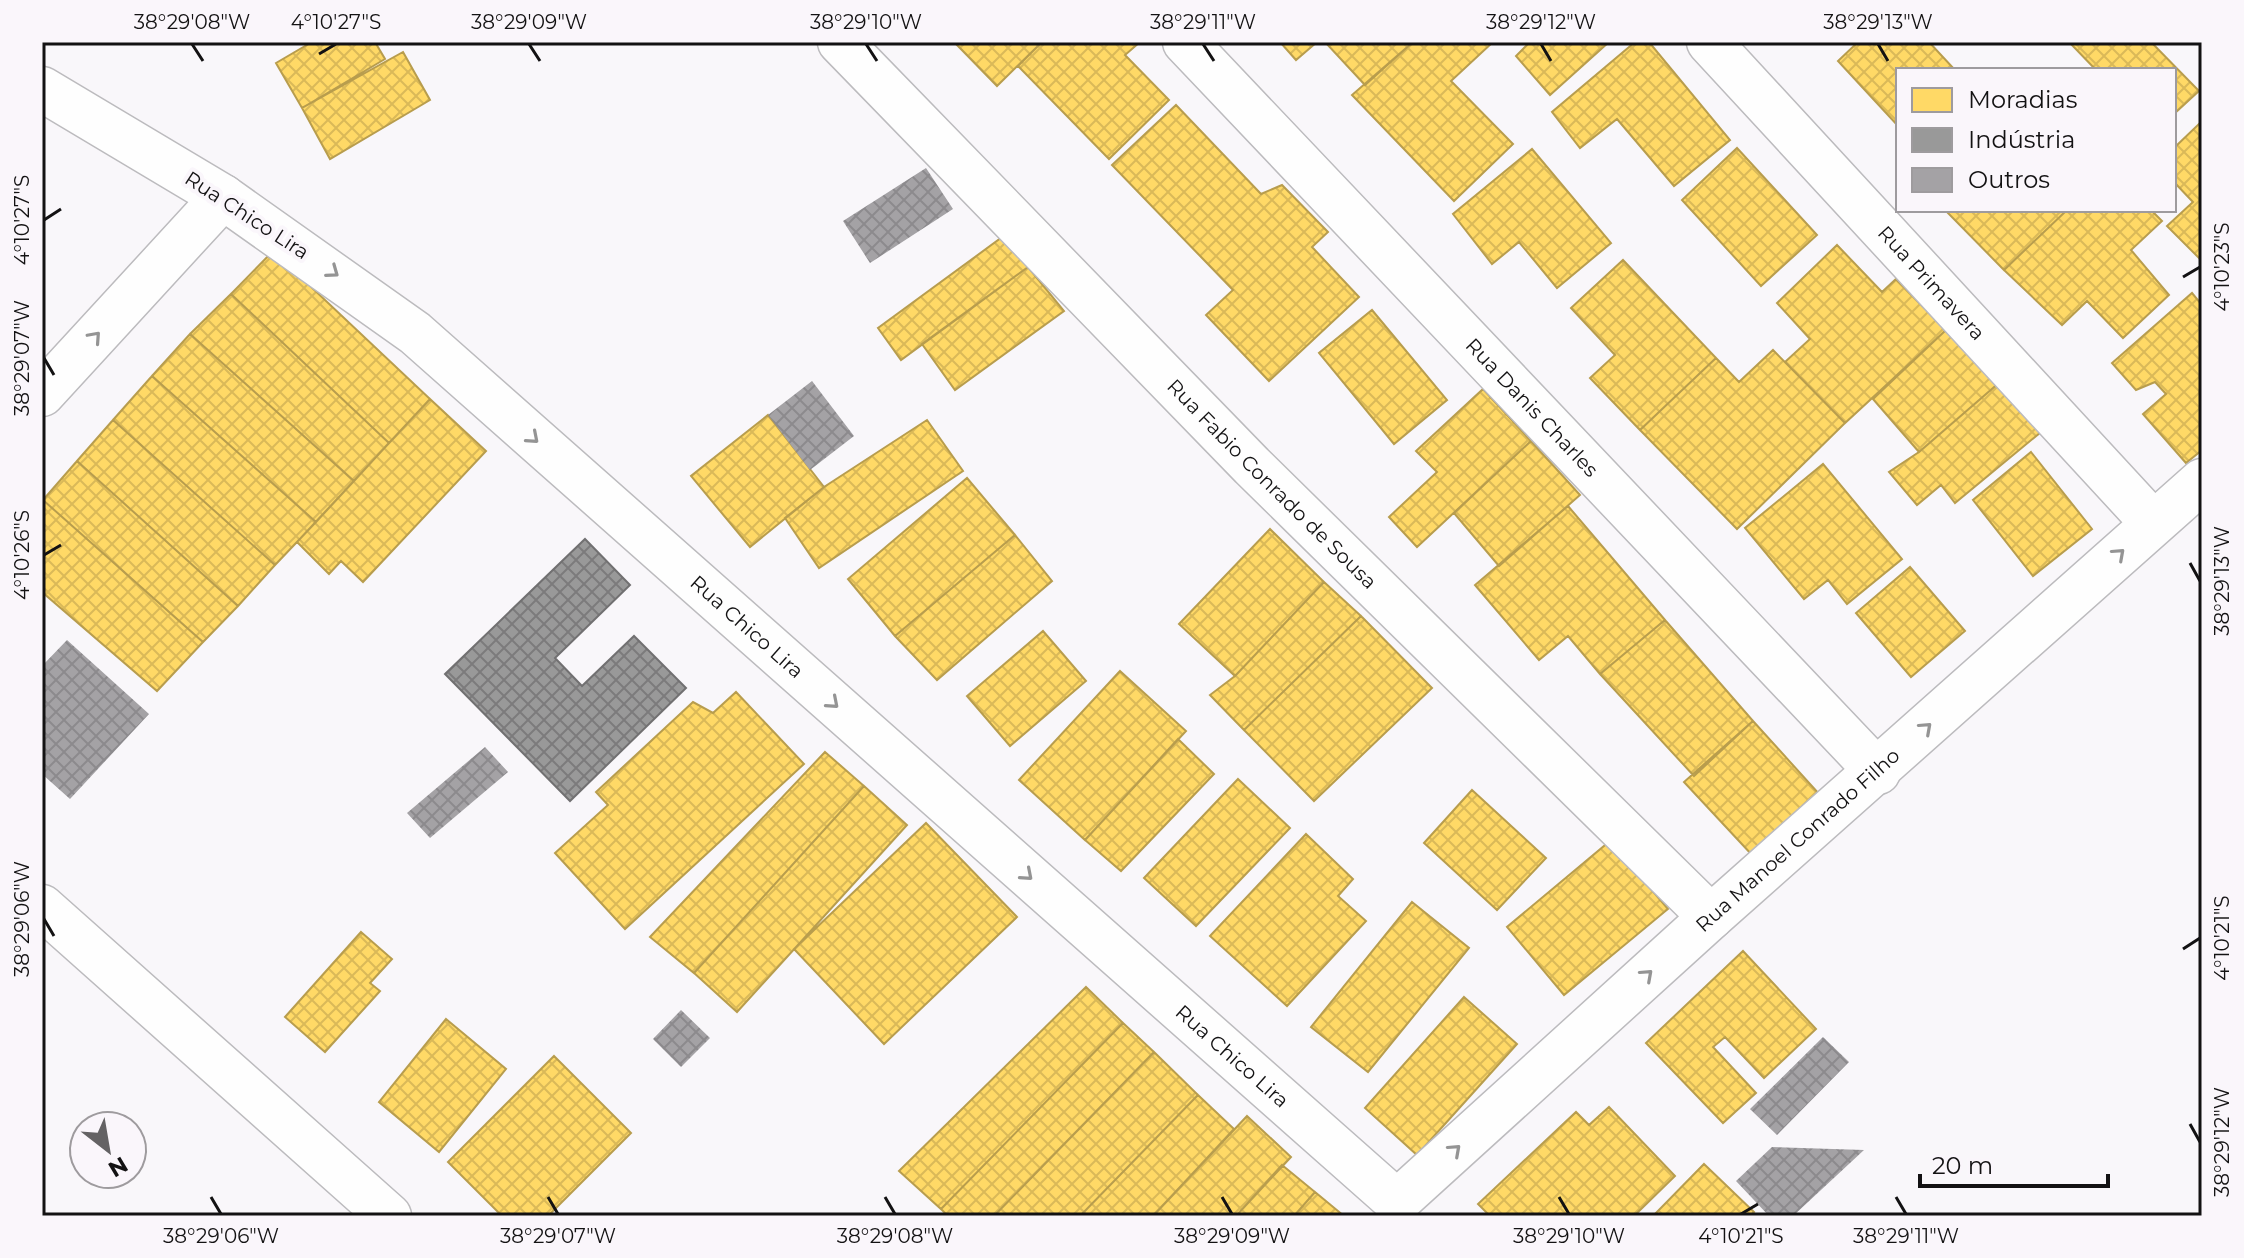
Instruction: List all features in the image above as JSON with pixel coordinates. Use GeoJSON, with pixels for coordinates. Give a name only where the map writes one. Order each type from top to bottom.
{"type":"FeatureCollection","features":[{"type":"Feature","properties":{"kind":"street","name":"Rua Fabio Conrado de Sousa"},"geometry":{"type":"LineString","coordinates":[[840,42],[1252,466],[1711,917]]}},
{"type":"Feature","properties":{"kind":"street","name":"Rua Danis Charles"},"geometry":{"type":"LineString","coordinates":[[1185,42],[1878,772]]}},
{"type":"Feature","properties":{"kind":"street","name":"Rua Primavera"},"geometry":{"type":"LineString","coordinates":[[1709,42],[2153,523]]}},
{"type":"Feature","properties":{"kind":"street","name":"Rua Chico Lira"},"geometry":{"type":"LineString","coordinates":[[42,89],[223,197],[415,333],[1404,1209]]}},
{"type":"Feature","properties":{"kind":"street"},"geometry":{"type":"LineString","coordinates":[[42,394],[223,197]]}},
{"type":"Feature","properties":{"kind":"street","name":"Rua Manoel Conrado Filho"},"geometry":{"type":"LineString","coordinates":[[1404,1209],[1711,917],[1878,772],[2202,481]]}},
{"type":"Feature","properties":{"kind":"street"},"geometry":{"type":"LineString","coordinates":[[42,907],[389,1216]]}},
{"type":"Feature","properties":{"kind":"building: Moradias"},"geometry":{"type":"Polygon","coordinates":[[[312,42],[375,42],[385,59],[302,108],[276,63],[312,42]]]}},
{"type":"Feature","properties":{"kind":"building: Moradias"},"geometry":{"type":"Polygon","coordinates":[[[954,42],[1042,42],[997,86],[954,42]]]}},
{"type":"Feature","properties":{"kind":"building: Moradias"},"geometry":{"type":"Polygon","coordinates":[[[1042,42],[1140,42],[1125,55],[1169,100],[1109,159],[1018,66],[1042,42]]]}},
{"type":"Feature","properties":{"kind":"building: Moradias"},"geometry":{"type":"Polygon","coordinates":[[[1280,42],[1317,42],[1296,60],[1280,42]]]}},
{"type":"Feature","properties":{"kind":"building: Moradias"},"geometry":{"type":"Polygon","coordinates":[[[1325,42],[1413,42],[1365,85],[1325,42]]]}},
{"type":"Feature","properties":{"kind":"building: Moradias"},"geometry":{"type":"Polygon","coordinates":[[[1413,42],[1493,42],[1451,81],[1513,144],[1454,201],[1352,95],[1413,42]]]}},
{"type":"Feature","properties":{"kind":"building: Moradias"},"geometry":{"type":"Polygon","coordinates":[[[1530,42],[1609,42],[1550,95],[1516,56],[1530,42]]]}},
{"type":"Feature","properties":{"kind":"building: Moradias"},"geometry":{"type":"Polygon","coordinates":[[[1635,42],[1649,42],[1730,140],[1674,186],[1617,119],[1580,148],[1552,112],[1635,42]]]}},
{"type":"Feature","properties":{"kind":"building: Moradias"},"geometry":{"type":"Polygon","coordinates":[[[1858,42],[1929,42],[1953,68],[1896,68],[1896,124],[1838,61],[1858,42]]]}},
{"type":"Feature","properties":{"kind":"building: Moradias"},"geometry":{"type":"Polygon","coordinates":[[[2069,42],[2151,42],[2199,91],[2176,112],[2176,68],[2094,68],[2069,42]]]}},
{"type":"Feature","properties":{"kind":"building: Moradias"},"geometry":{"type":"Polygon","coordinates":[[[403,52],[430,100],[330,159],[302,108],[403,52]]]}},
{"type":"Feature","properties":{"kind":"building: Moradias"},"geometry":{"type":"Polygon","coordinates":[[[1176,105],[1261,194],[1282,185],[1328,232],[1312,247],[1359,297],[1269,381],[1206,315],[1233,290],[1112,165],[1176,105]]]}},
{"type":"Feature","properties":{"kind":"building: Moradias"},"geometry":{"type":"Polygon","coordinates":[[[2202,121],[2202,261],[2167,226],[2193,202],[2176,184],[2176,146],[2202,121]]]}},
{"type":"Feature","properties":{"kind":"building: Moradias"},"geometry":{"type":"Polygon","coordinates":[[[1737,148],[1817,235],[1761,286],[1682,200],[1737,148]]]}},
{"type":"Feature","properties":{"kind":"building: Moradias"},"geometry":{"type":"Polygon","coordinates":[[[1532,149],[1611,243],[1557,288],[1519,242],[1492,264],[1453,214],[1532,149]]]}},
{"type":"Feature","properties":{"kind":"building: Moradias"},"geometry":{"type":"Polygon","coordinates":[[[1947,212],[2065,212],[2004,270],[1947,212]]]}},
{"type":"Feature","properties":{"kind":"building: Moradias"},"geometry":{"type":"Polygon","coordinates":[[[2065,212],[2153,212],[2162,221],[2131,250],[2169,295],[2123,338],[2087,301],[2062,325],[2004,270],[2065,212]]]}},
{"type":"Feature","properties":{"kind":"building: Moradias"},"geometry":{"type":"Polygon","coordinates":[[[1005,235],[1028,267],[901,360],[878,328],[1005,235]]]}},
{"type":"Feature","properties":{"kind":"building: Moradias"},"geometry":{"type":"Polygon","coordinates":[[[1837,245],[1882,292],[1896,279],[1946,330],[1845,423],[1785,362],[1810,339],[1777,303],[1837,245]]]}},
{"type":"Feature","properties":{"kind":"building: Moradias"},"geometry":{"type":"Polygon","coordinates":[[[273,251],[430,399],[389,443],[231,294],[273,251]]]}},
{"type":"Feature","properties":{"kind":"building: Moradias"},"geometry":{"type":"Polygon","coordinates":[[[1623,260],[1716,358],[1640,430],[1590,378],[1615,355],[1571,308],[1623,260]]]}},
{"type":"Feature","properties":{"kind":"building: Moradias"},"geometry":{"type":"Polygon","coordinates":[[[1028,267],[1064,311],[955,390],[922,344],[1028,267]]]}},
{"type":"Feature","properties":{"kind":"building: Moradias"},"geometry":{"type":"Polygon","coordinates":[[[2192,293],[2202,305],[2202,450],[2186,463],[2143,414],[2166,394],[2155,382],[2136,390],[2112,363],[2192,293]]]}},
{"type":"Feature","properties":{"kind":"building: Moradias"},"geometry":{"type":"Polygon","coordinates":[[[231,294],[389,443],[354,481],[190,334],[231,294]]]}},
{"type":"Feature","properties":{"kind":"building: Moradias"},"geometry":{"type":"Polygon","coordinates":[[[1372,310],[1447,400],[1394,444],[1319,353],[1372,310]]]}},
{"type":"Feature","properties":{"kind":"building: Moradias"},"geometry":{"type":"Polygon","coordinates":[[[1946,330],[2000,382],[1919,452],[1873,399],[1946,330]]]}},
{"type":"Feature","properties":{"kind":"building: Moradias"},"geometry":{"type":"Polygon","coordinates":[[[190,334],[354,481],[316,522],[152,376],[190,334]]]}},
{"type":"Feature","properties":{"kind":"building: Moradias"},"geometry":{"type":"Polygon","coordinates":[[[1773,350],[1845,423],[1737,529],[1640,430],[1716,358],[1739,382],[1773,350]]]}},
{"type":"Feature","properties":{"kind":"building: Moradias"},"geometry":{"type":"Polygon","coordinates":[[[152,376],[316,522],[275,565],[113,420],[152,376]]]}},
{"type":"Feature","properties":{"kind":"building: Moradias"},"geometry":{"type":"Polygon","coordinates":[[[2000,382],[2041,432],[1955,503],[1941,485],[1917,505],[1889,472],[1919,452],[2000,382]]]}},
{"type":"Feature","properties":{"kind":"building: Moradias"},"geometry":{"type":"Polygon","coordinates":[[[1483,389],[1531,441],[1417,547],[1389,517],[1437,472],[1416,451],[1483,389]]]}},
{"type":"Feature","properties":{"kind":"building: Moradias"},"geometry":{"type":"Polygon","coordinates":[[[430,399],[486,451],[363,582],[341,561],[329,574],[297,542],[430,399]]]}},
{"type":"Feature","properties":{"kind":"building: Moradias"},"geometry":{"type":"Polygon","coordinates":[[[768,415],[824,487],[750,547],[691,476],[768,415]]]}},
{"type":"Feature","properties":{"kind":"building: Moradias"},"geometry":{"type":"Polygon","coordinates":[[[113,420],[275,565],[238,606],[77,461],[113,420]]]}},
{"type":"Feature","properties":{"kind":"building: Moradias"},"geometry":{"type":"Polygon","coordinates":[[[927,420],[963,471],[819,568],[785,518],[824,487],[927,420]]]}},
{"type":"Feature","properties":{"kind":"building: Moradias"},"geometry":{"type":"Polygon","coordinates":[[[1531,441],[1580,495],[1499,566],[1454,513],[1531,441]]]}},
{"type":"Feature","properties":{"kind":"building: Moradias"},"geometry":{"type":"Polygon","coordinates":[[[2031,452],[2092,529],[2033,576],[1973,500],[2031,452]]]}},
{"type":"Feature","properties":{"kind":"building: Moradias"},"geometry":{"type":"Polygon","coordinates":[[[77,461],[238,606],[203,642],[43,500],[77,461]]]}},
{"type":"Feature","properties":{"kind":"building: Moradias"},"geometry":{"type":"Polygon","coordinates":[[[1823,464],[1902,559],[1847,604],[1828,580],[1804,599],[1745,528],[1823,464]]]}},
{"type":"Feature","properties":{"kind":"building: Moradias"},"geometry":{"type":"Polygon","coordinates":[[[967,478],[1015,535],[895,636],[848,579],[967,478]]]}},
{"type":"Feature","properties":{"kind":"building: Moradias"},"geometry":{"type":"Polygon","coordinates":[[[43,500],[203,642],[157,691],[42,592],[43,500]]]}},
{"type":"Feature","properties":{"kind":"building: Moradias"},"geometry":{"type":"Polygon","coordinates":[[[1568,506],[1665,620],[1600,674],[1568,636],[1539,660],[1475,585],[1568,506]]]}},
{"type":"Feature","properties":{"kind":"building: Moradias"},"geometry":{"type":"Polygon","coordinates":[[[1270,529],[1324,582],[1235,676],[1179,624],[1270,529]]]}},
{"type":"Feature","properties":{"kind":"building: Moradias"},"geometry":{"type":"Polygon","coordinates":[[[1015,535],[1052,581],[937,680],[895,636],[1015,535]]]}},
{"type":"Feature","properties":{"kind":"building: Moradias"},"geometry":{"type":"Polygon","coordinates":[[[1910,567],[1965,631],[1911,677],[1856,613],[1910,567]]]}},
{"type":"Feature","properties":{"kind":"building: Moradias"},"geometry":{"type":"Polygon","coordinates":[[[1324,582],[1361,616],[1244,730],[1210,695],[1235,676],[1324,582]]]}},
{"type":"Feature","properties":{"kind":"building: Moradias"},"geometry":{"type":"Polygon","coordinates":[[[1361,616],[1432,688],[1314,801],[1244,730],[1361,616]]]}},
{"type":"Feature","properties":{"kind":"building: Moradias"},"geometry":{"type":"Polygon","coordinates":[[[1665,620],[1753,721],[1694,776],[1600,674],[1665,620]]]}},
{"type":"Feature","properties":{"kind":"building: Moradias"},"geometry":{"type":"Polygon","coordinates":[[[1043,631],[1086,681],[1010,746],[967,696],[1043,631]]]}},
{"type":"Feature","properties":{"kind":"building: Moradias"},"geometry":{"type":"Polygon","coordinates":[[[1120,671],[1186,731],[1085,840],[1019,780],[1120,671]]]}},
{"type":"Feature","properties":{"kind":"building: Moradias"},"geometry":{"type":"Polygon","coordinates":[[[736,692],[804,764],[625,929],[555,853],[608,805],[596,792],[693,702],[713,713],[736,692]]]}},
{"type":"Feature","properties":{"kind":"building: Moradias"},"geometry":{"type":"Polygon","coordinates":[[[1753,721],[1820,795],[1753,856],[1684,782],[1753,721]]]}},
{"type":"Feature","properties":{"kind":"building: Moradias"},"geometry":{"type":"Polygon","coordinates":[[[1178,739],[1214,774],[1121,871],[1085,840],[1178,739]]]}},
{"type":"Feature","properties":{"kind":"building: Moradias"},"geometry":{"type":"Polygon","coordinates":[[[825,752],[864,786],[694,973],[650,937],[825,752]]]}},
{"type":"Feature","properties":{"kind":"building: Moradias"},"geometry":{"type":"Polygon","coordinates":[[[1238,779],[1290,828],[1196,926],[1144,878],[1238,779]]]}},
{"type":"Feature","properties":{"kind":"building: Moradias"},"geometry":{"type":"Polygon","coordinates":[[[864,786],[907,825],[737,1012],[694,973],[864,786]]]}},
{"type":"Feature","properties":{"kind":"building: Moradias"},"geometry":{"type":"Polygon","coordinates":[[[1472,790],[1546,858],[1497,910],[1424,843],[1472,790]]]}},
{"type":"Feature","properties":{"kind":"building: Moradias"},"geometry":{"type":"Polygon","coordinates":[[[926,823],[1017,917],[884,1044],[794,949],[926,823]]]}},
{"type":"Feature","properties":{"kind":"building: Moradias"},"geometry":{"type":"Polygon","coordinates":[[[1306,834],[1353,879],[1338,896],[1366,921],[1287,1006],[1210,936],[1306,834]]]}},
{"type":"Feature","properties":{"kind":"building: Moradias"},"geometry":{"type":"Polygon","coordinates":[[[1610,841],[1668,909],[1564,995],[1507,927],[1610,841]]]}},
{"type":"Feature","properties":{"kind":"building: Moradias"},"geometry":{"type":"Polygon","coordinates":[[[1412,902],[1469,948],[1368,1072],[1311,1027],[1412,902]]]}},
{"type":"Feature","properties":{"kind":"building: Moradias"},"geometry":{"type":"Polygon","coordinates":[[[361,932],[392,959],[370,983],[380,991],[325,1052],[285,1017],[361,932]]]}},
{"type":"Feature","properties":{"kind":"building: Moradias"},"geometry":{"type":"Polygon","coordinates":[[[1743,951],[1816,1029],[1764,1078],[1725,1037],[1713,1047],[1756,1093],[1723,1123],[1646,1043],[1743,951]]]}},
{"type":"Feature","properties":{"kind":"building: Moradias"},"geometry":{"type":"Polygon","coordinates":[[[1086,987],[1123,1023],[941,1209],[899,1171],[1086,987]]]}},
{"type":"Feature","properties":{"kind":"building: Moradias"},"geometry":{"type":"Polygon","coordinates":[[[1464,997],[1517,1044],[1417,1155],[1365,1108],[1464,997]]]}},
{"type":"Feature","properties":{"kind":"building: Moradias"},"geometry":{"type":"Polygon","coordinates":[[[446,1019],[506,1069],[439,1152],[379,1102],[446,1019]]]}},
{"type":"Feature","properties":{"kind":"building: Moradias"},"geometry":{"type":"Polygon","coordinates":[[[1123,1023],[1154,1052],[994,1216],[948,1216],[941,1209],[1123,1023]]]}},
{"type":"Feature","properties":{"kind":"building: Moradias"},"geometry":{"type":"Polygon","coordinates":[[[1154,1052],[1198,1095],[1080,1216],[994,1216],[1154,1052]]]}},
{"type":"Feature","properties":{"kind":"building: Moradias"},"geometry":{"type":"Polygon","coordinates":[[[554,1056],[631,1133],[548,1216],[502,1216],[448,1162],[554,1056]]]}},
{"type":"Feature","properties":{"kind":"building: Moradias"},"geometry":{"type":"Polygon","coordinates":[[[1198,1095],[1234,1129],[1153,1216],[1080,1216],[1198,1095]]]}},
{"type":"Feature","properties":{"kind":"building: Moradias"},"geometry":{"type":"Polygon","coordinates":[[[1609,1107],[1675,1176],[1634,1216],[1490,1216],[1478,1204],[1576,1112],[1589,1125],[1609,1107]]]}},
{"type":"Feature","properties":{"kind":"building: Moradias"},"geometry":{"type":"Polygon","coordinates":[[[1247,1116],[1291,1157],[1236,1216],[1153,1216],[1247,1116]]]}},
{"type":"Feature","properties":{"kind":"building: Moradias"},"geometry":{"type":"Polygon","coordinates":[[[1704,1164],[1754,1212],[1750,1216],[1653,1216],[1704,1164]]]}},
{"type":"Feature","properties":{"kind":"building: Moradias"},"geometry":{"type":"Polygon","coordinates":[[[1282,1165],[1315,1192],[1294,1216],[1236,1216],[1282,1165]]]}},
{"type":"Feature","properties":{"kind":"building: Moradias"},"geometry":{"type":"Polygon","coordinates":[[[1315,1192],[1344,1216],[1294,1216],[1315,1192]]]}},
{"type":"Feature","properties":{"kind":"building: Indústria"},"geometry":{"type":"Polygon","coordinates":[[[585,539],[630,585],[555,658],[582,686],[634,636],[686,688],[570,801],[445,674],[585,539]]]}},
{"type":"Feature","properties":{"kind":"building: Outros"},"geometry":{"type":"Polygon","coordinates":[[[926,168],[953,209],[870,263],[843,221],[926,168]]]}},
{"type":"Feature","properties":{"kind":"building: Outros"},"geometry":{"type":"Polygon","coordinates":[[[812,381],[854,436],[810,470],[768,415],[812,381]]]}},
{"type":"Feature","properties":{"kind":"building: Outros"},"geometry":{"type":"Polygon","coordinates":[[[67,640],[149,714],[70,799],[42,774],[42,666],[67,640]]]}},
{"type":"Feature","properties":{"kind":"building: Outros"},"geometry":{"type":"Polygon","coordinates":[[[485,747],[508,772],[430,838],[407,813],[485,747]]]}},
{"type":"Feature","properties":{"kind":"building: Outros"},"geometry":{"type":"Polygon","coordinates":[[[681,1010],[710,1038],[681,1067],[653,1039],[681,1010]]]}},
{"type":"Feature","properties":{"kind":"building: Outros"},"geometry":{"type":"Polygon","coordinates":[[[1823,1037],[1849,1062],[1777,1135],[1750,1109],[1823,1037]]]}},
{"type":"Feature","properties":{"kind":"building: Outros"},"geometry":{"type":"Polygon","coordinates":[[[1772,1147],[1864,1150],[1793,1216],[1769,1216],[1736,1181],[1772,1147]]]}}]}
